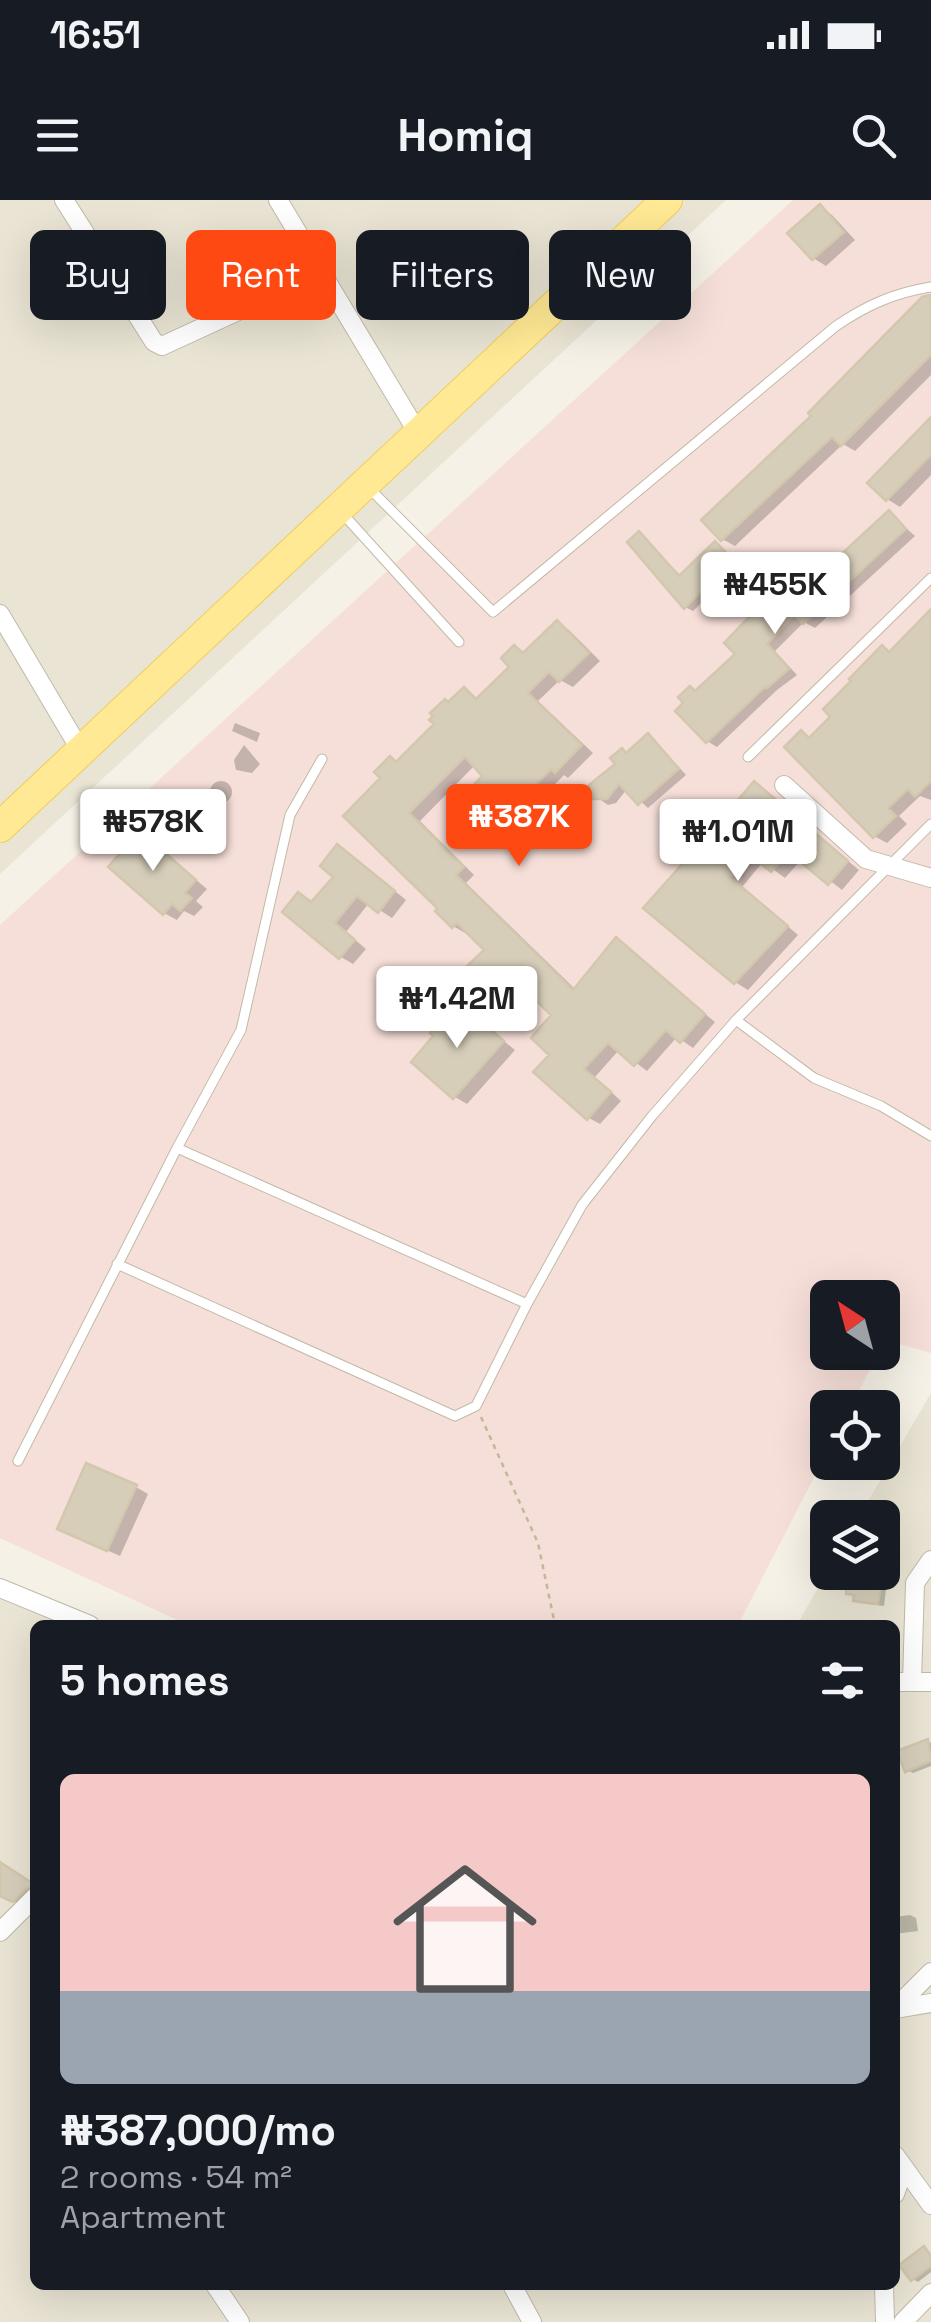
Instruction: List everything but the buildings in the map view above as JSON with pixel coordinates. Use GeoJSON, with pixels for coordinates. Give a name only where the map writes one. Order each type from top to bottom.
{"type":"FeatureCollection","features":[{"type":"Feature","properties":{"kind":"main road"},"geometry":{"type":"LineString","coordinates":[[0,827],[667,200]]}},
{"type":"Feature","properties":{"kind":"street"},"geometry":{"type":"LineString","coordinates":[[64,200],[154,342],[162,346],[219,320]]}},
{"type":"Feature","properties":{"kind":"street"},"geometry":{"type":"LineString","coordinates":[[278,200],[296,230]]}},
{"type":"Feature","properties":{"kind":"street"},"geometry":{"type":"LineString","coordinates":[[336,298],[418,433]]}},
{"type":"Feature","properties":{"kind":"street"},"geometry":{"type":"LineString","coordinates":[[0,614],[81,751]]}},
{"type":"Feature","properties":{"kind":"street"},"geometry":{"type":"LineString","coordinates":[[784,784],[866,859],[931,878]]}},
{"type":"Feature","properties":{"kind":"street"},"geometry":{"type":"LineString","coordinates":[[913,1681],[914,1583],[931,1560]]}},
{"type":"Feature","properties":{"kind":"street"},"geometry":{"type":"LineString","coordinates":[[0,1588],[78,1620]]}},
{"type":"Feature","properties":{"kind":"street"},"geometry":{"type":"LineString","coordinates":[[0,1932],[30,1902]]}},
{"type":"Feature","properties":{"kind":"street"},"geometry":{"type":"LineString","coordinates":[[900,2004],[931,1972]]}},
{"type":"Feature","properties":{"kind":"street"},"geometry":{"type":"LineString","coordinates":[[900,2008],[931,2003]]}},
{"type":"Feature","properties":{"kind":"street"},"geometry":{"type":"LineString","coordinates":[[900,2162],[931,2206]]}},
{"type":"Feature","properties":{"kind":"street"},"geometry":{"type":"LineString","coordinates":[[218,2290],[240,2322]]}},
{"type":"Feature","properties":{"kind":"street"},"geometry":{"type":"LineString","coordinates":[[515,2290],[532,2322]]}},
{"type":"Feature","properties":{"kind":"street"},"geometry":{"type":"LineString","coordinates":[[884,2290],[885,2322]]}},
{"type":"Feature","properties":{"kind":"street"},"geometry":{"type":"LineString","coordinates":[[903,2322],[931,2293]]}},
{"type":"Feature","properties":{"kind":"lane"},"geometry":{"type":"LineString","coordinates":[[364,483],[493,612],[836,326],[883,298],[931,288]]}},
{"type":"Feature","properties":{"kind":"lane"},"geometry":{"type":"LineString","coordinates":[[338,508],[459,642]]}},
{"type":"Feature","properties":{"kind":"lane"},"geometry":{"type":"LineString","coordinates":[[748,757],[931,578]]}},
{"type":"Feature","properties":{"kind":"lane"},"geometry":{"type":"LineString","coordinates":[[18,1461],[241,1030],[290,814],[322,759]]}},
{"type":"Feature","properties":{"kind":"lane"},"geometry":{"type":"LineString","coordinates":[[117,1264],[455,1416],[476,1406],[582,1206],[652,1116],[736,1020],[931,824]]}},
{"type":"Feature","properties":{"kind":"lane"},"geometry":{"type":"LineString","coordinates":[[736,1020],[814,1078],[881,1106],[931,1136]]}},
{"type":"Feature","properties":{"kind":"lane"},"geometry":{"type":"LineString","coordinates":[[177,1148],[527,1304]]}},
{"type":"Feature","properties":{"kind":"path"},"geometry":{"type":"LineString","coordinates":[[476,1406],[538,1543],[554,1620]]}},
{"type":"Feature","properties":{"kind":"shaded area"},"geometry":{"type":"Polygon","coordinates":[[[0,200],[726,200],[691,232],[549,230],[549,320],[597,320],[0,874],[0,200]]]}},
{"type":"Feature","properties":{"kind":"shaded area"},"geometry":{"type":"Polygon","coordinates":[[[793,200],[931,200],[931,1353],[900,1344],[900,1280],[810,1280],[810,1370],[870,1370],[859,1390],[810,1390],[813,1480],[741,1620],[177,1620],[0,1538],[0,925],[662,320],[691,320],[691,293],[793,200]]]}},
{"type":"Feature","properties":{"kind":"shaded area"},"geometry":{"type":"Polygon","coordinates":[[[931,1393],[931,2322],[0,2322],[0,1593],[64,1620],[30,1620],[30,2290],[900,2290],[900,1620],[800,1620],[817,1590],[900,1590],[900,1500],[869,1500],[880,1480],[900,1480],[900,1446],[931,1393]]]}}]}
